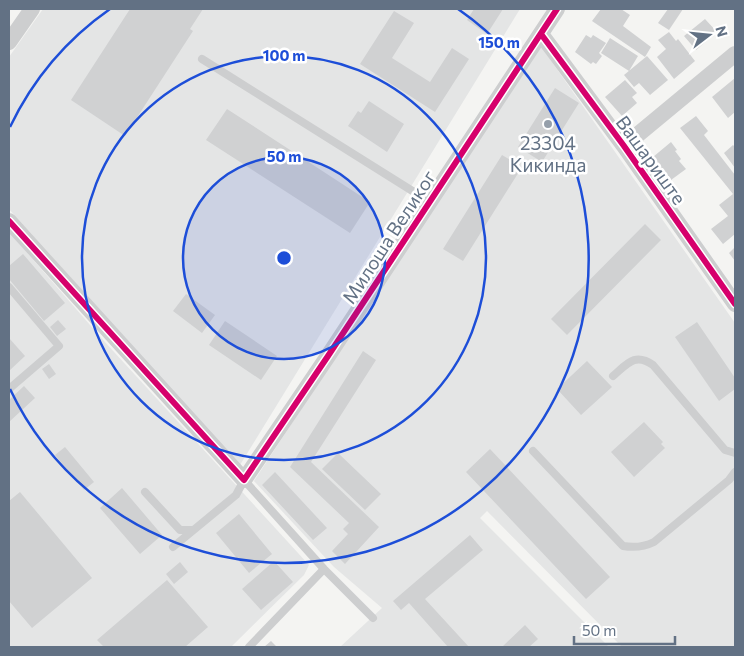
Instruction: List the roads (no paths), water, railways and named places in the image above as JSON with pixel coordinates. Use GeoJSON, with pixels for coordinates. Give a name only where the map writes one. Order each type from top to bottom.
{"type":"FeatureCollection","features":[{"type":"Feature","properties":{"kind":"street"},"geometry":{"type":"LineString","coordinates":[[9,42],[32,9]]}},
{"type":"Feature","properties":{"kind":"street","name":"Милоша Великог"},"geometry":{"type":"LineString","coordinates":[[244,480],[557,9]]}},
{"type":"Feature","properties":{"kind":"street","name":"Вашариште"},"geometry":{"type":"LineString","coordinates":[[541,34],[624,146],[735,304]]}},
{"type":"Feature","properties":{"kind":"street","name":"Вашариште"},"geometry":{"type":"LineString","coordinates":[[624,146],[735,54]]}},
{"type":"Feature","properties":{"kind":"street"},"geometry":{"type":"LineString","coordinates":[[12,230],[244,480]]}},
{"type":"Feature","properties":{"kind":"lane"},"geometry":{"type":"LineString","coordinates":[[202,58],[430,202]]}},
{"type":"Feature","properties":{"kind":"lane"},"geometry":{"type":"LineString","coordinates":[[9,287],[59,346],[9,389]]}},
{"type":"Feature","properties":{"kind":"lane"},"geometry":{"type":"LineString","coordinates":[[613,376],[631,360],[641,359],[648,361],[725,450],[735,453]]}},
{"type":"Feature","properties":{"kind":"lane"},"geometry":{"type":"LineString","coordinates":[[532,451],[623,546],[632,548],[654,542],[729,480],[735,472]]}},
{"type":"Feature","properties":{"kind":"lane"},"geometry":{"type":"LineString","coordinates":[[173,547],[236,495],[244,480],[324,569],[373,618]]}},
{"type":"Feature","properties":{"kind":"lane"},"geometry":{"type":"LineString","coordinates":[[145,492],[180,530],[193,530]]}},
{"type":"Feature","properties":{"kind":"lane"},"geometry":{"type":"LineString","coordinates":[[249,647],[324,569]]}},
{"type":"Feature","properties":{"kind":"place","name":"23304 Кикинда"},"geometry":{"type":"Point","coordinates":[548,124]}}]}
